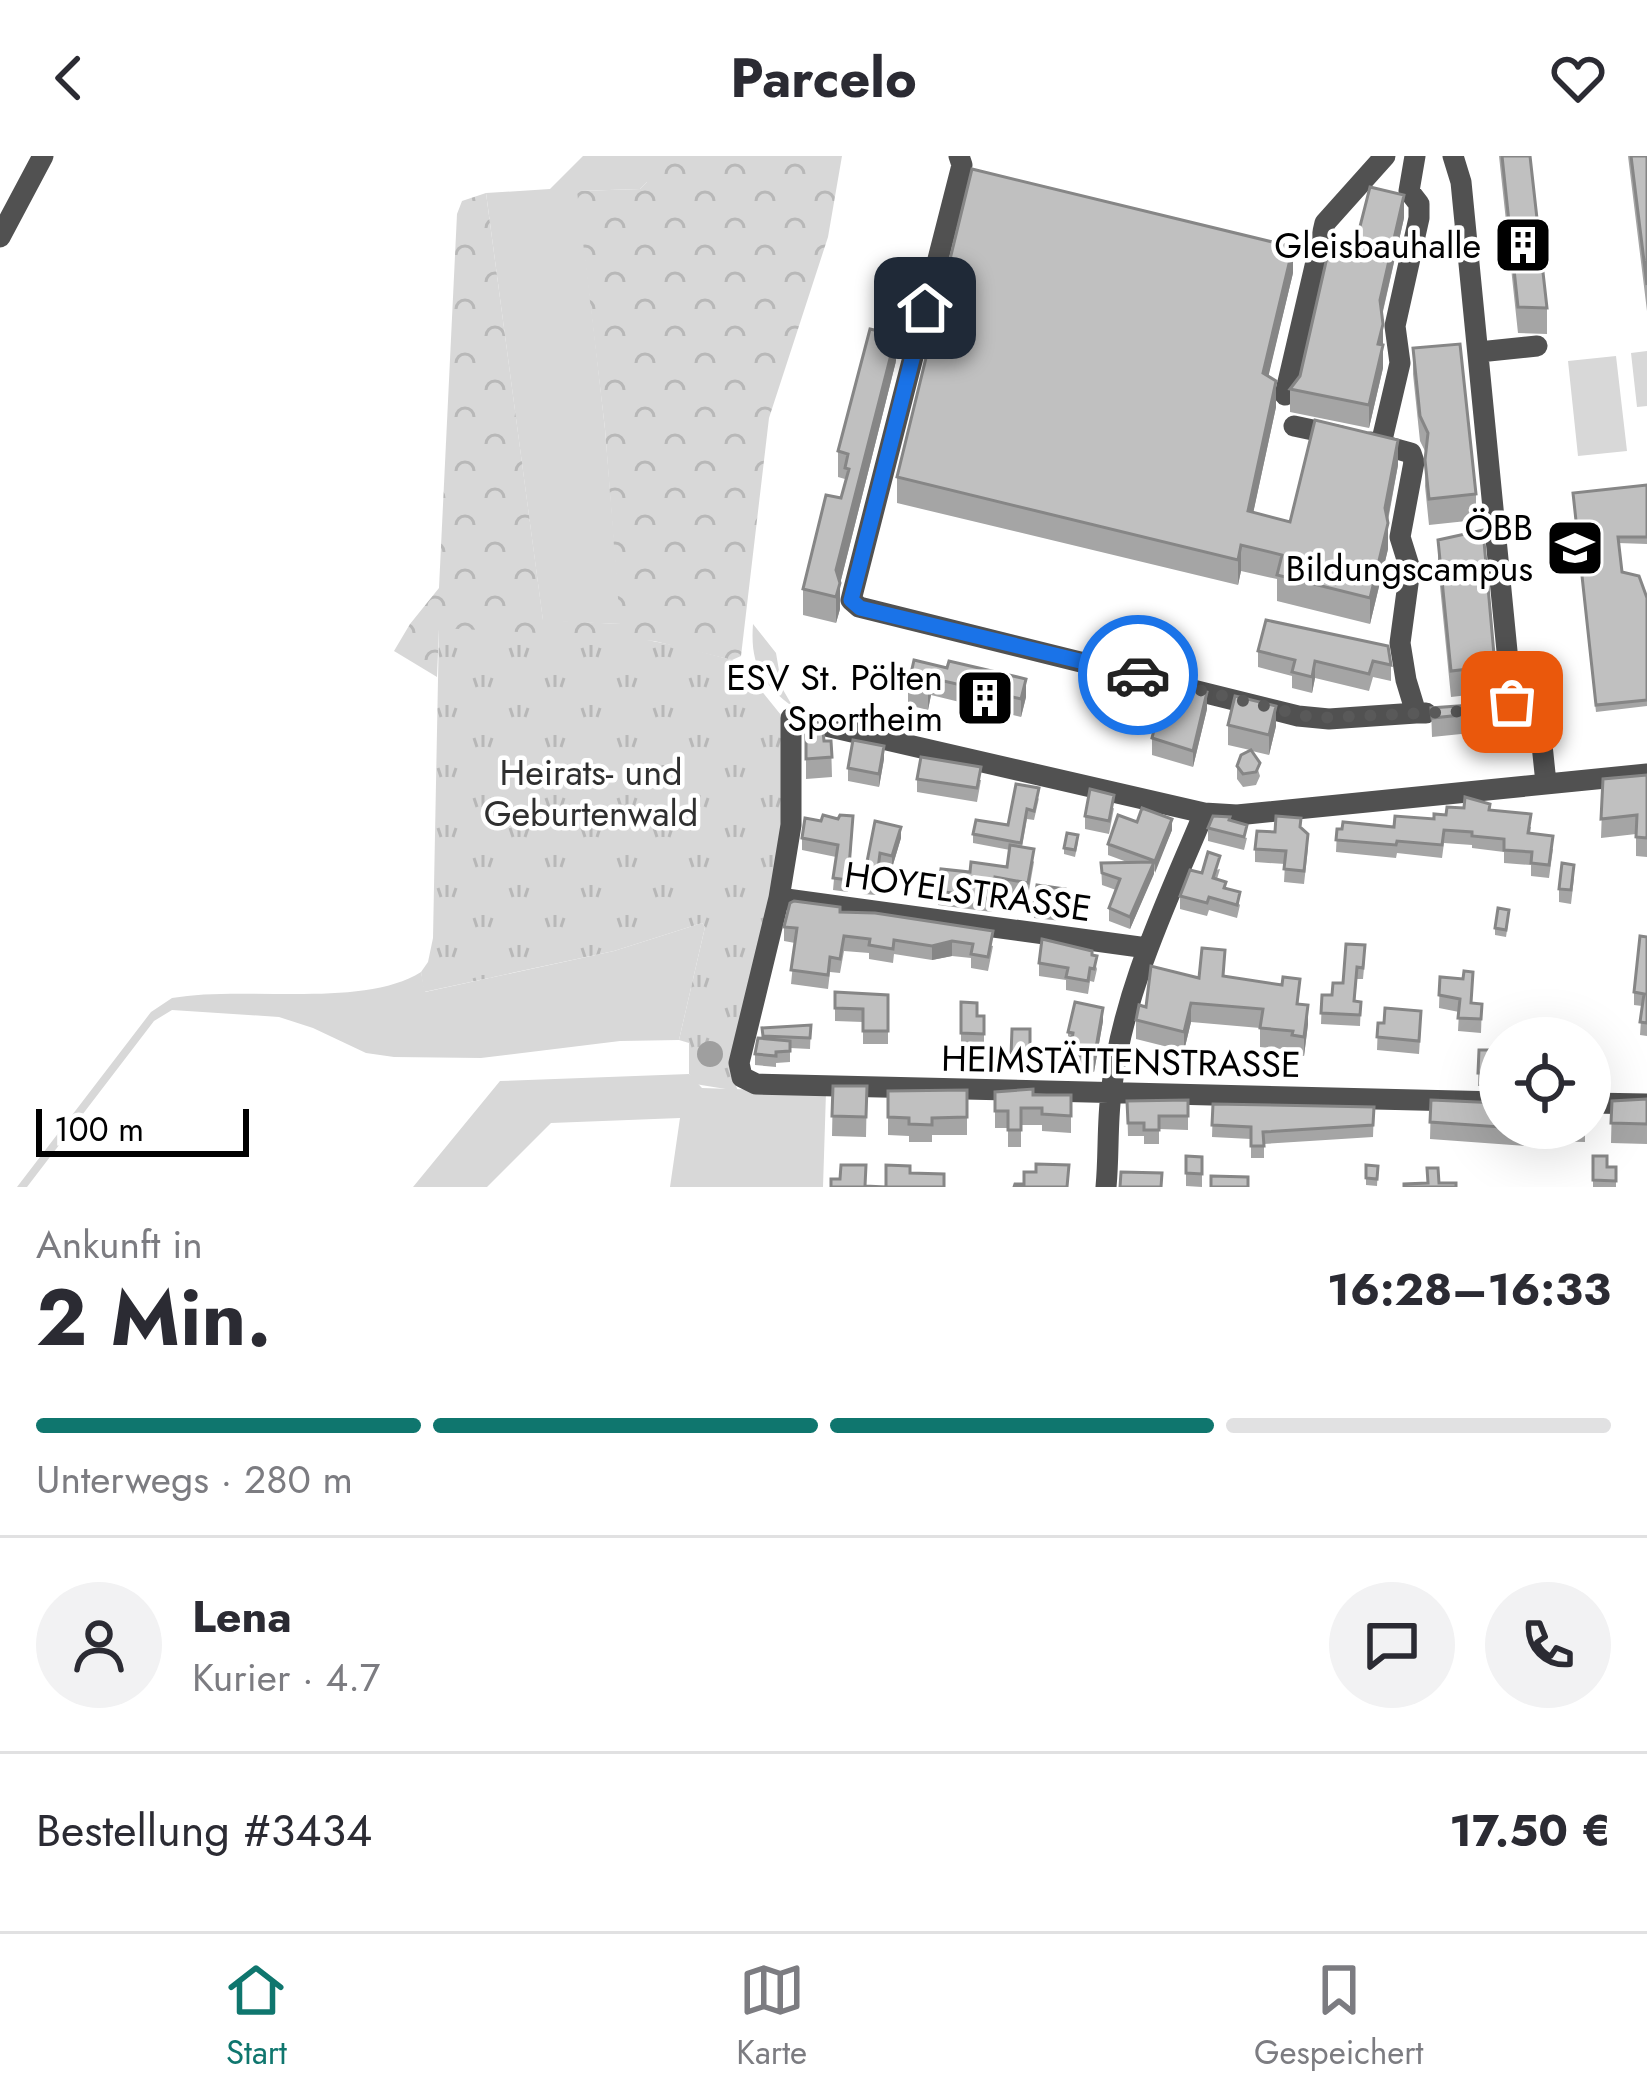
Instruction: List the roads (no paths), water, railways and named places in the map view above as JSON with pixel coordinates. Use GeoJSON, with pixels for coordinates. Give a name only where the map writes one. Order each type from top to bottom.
{"type":"FeatureCollection","features":[{"type":"Feature","properties":{"kind":"street"},"geometry":{"type":"LineString","coordinates":[[0,237],[43,156]]}},
{"type":"Feature","properties":{"kind":"street"},"geometry":{"type":"LineString","coordinates":[[959,156],[962,165],[851,600],[860,608],[1298,716],[1328,718],[1489,710],[1512,702],[1461,182],[1453,156]]}},
{"type":"Feature","properties":{"kind":"street"},"geometry":{"type":"LineString","coordinates":[[1285,394],[1324,223],[1385,156]]}},
{"type":"Feature","properties":{"kind":"street"},"geometry":{"type":"LineString","coordinates":[[1381,444],[1400,363],[1395,326],[1419,218],[1419,204],[1409,191],[1415,156]]}},
{"type":"Feature","properties":{"kind":"street"},"geometry":{"type":"LineString","coordinates":[[1478,352],[1537,346]]}},
{"type":"Feature","properties":{"kind":"street"},"geometry":{"type":"LineString","coordinates":[[1294,426],[1411,453],[1414,462],[1400,538],[1410,569],[1400,643],[1417,713]]}},
{"type":"Feature","properties":{"kind":"street"},"geometry":{"type":"LineString","coordinates":[[1468,543],[1497,537]]}},
{"type":"Feature","properties":{"kind":"street"},"geometry":{"type":"LineString","coordinates":[[1407,557],[1430,551]]}},
{"type":"Feature","properties":{"kind":"street"},"geometry":{"type":"LineString","coordinates":[[1539,716],[1546,783]]}},
{"type":"Feature","properties":{"kind":"street"},"geometry":{"type":"LineString","coordinates":[[779,898],[791,825],[790,718],[1204,814],[1647,774]]}},
{"type":"Feature","properties":{"kind":"street"},"geometry":{"type":"LineString","coordinates":[[1106,1187],[1111,1094],[1121,1036],[1148,948],[1204,814]]}},
{"type":"Feature","properties":{"kind":"street","name":"HOYELSTRASSE"},"geometry":{"type":"LineString","coordinates":[[779,898],[1148,948]]}},
{"type":"Feature","properties":{"kind":"street","name":"HEIMSTÄTTENSTRASSE"},"geometry":{"type":"LineString","coordinates":[[779,898],[739,1063],[742,1078],[756,1084],[1479,1102]]}},
{"type":"Feature","properties":{"kind":"street"},"geometry":{"type":"LineString","coordinates":[[1611,1103],[1647,1104]]}},
{"type":"Feature","properties":{"kind":"place","name":"Gleisbauhalle"},"geometry":{"type":"Point","coordinates":[1523,245]}},
{"type":"Feature","properties":{"kind":"place","name":"ÖBB Bildungscampus"},"geometry":{"type":"Point","coordinates":[1575,548]}},
{"type":"Feature","properties":{"kind":"place","name":"ESV St. Pölten Sportheim"},"geometry":{"type":"Point","coordinates":[985,698]}},
{"type":"Feature","properties":{"kind":"park label","name":"Heirats- und Geburtenwald"},"geometry":{"type":"Point","coordinates":[591,792]}}]}
